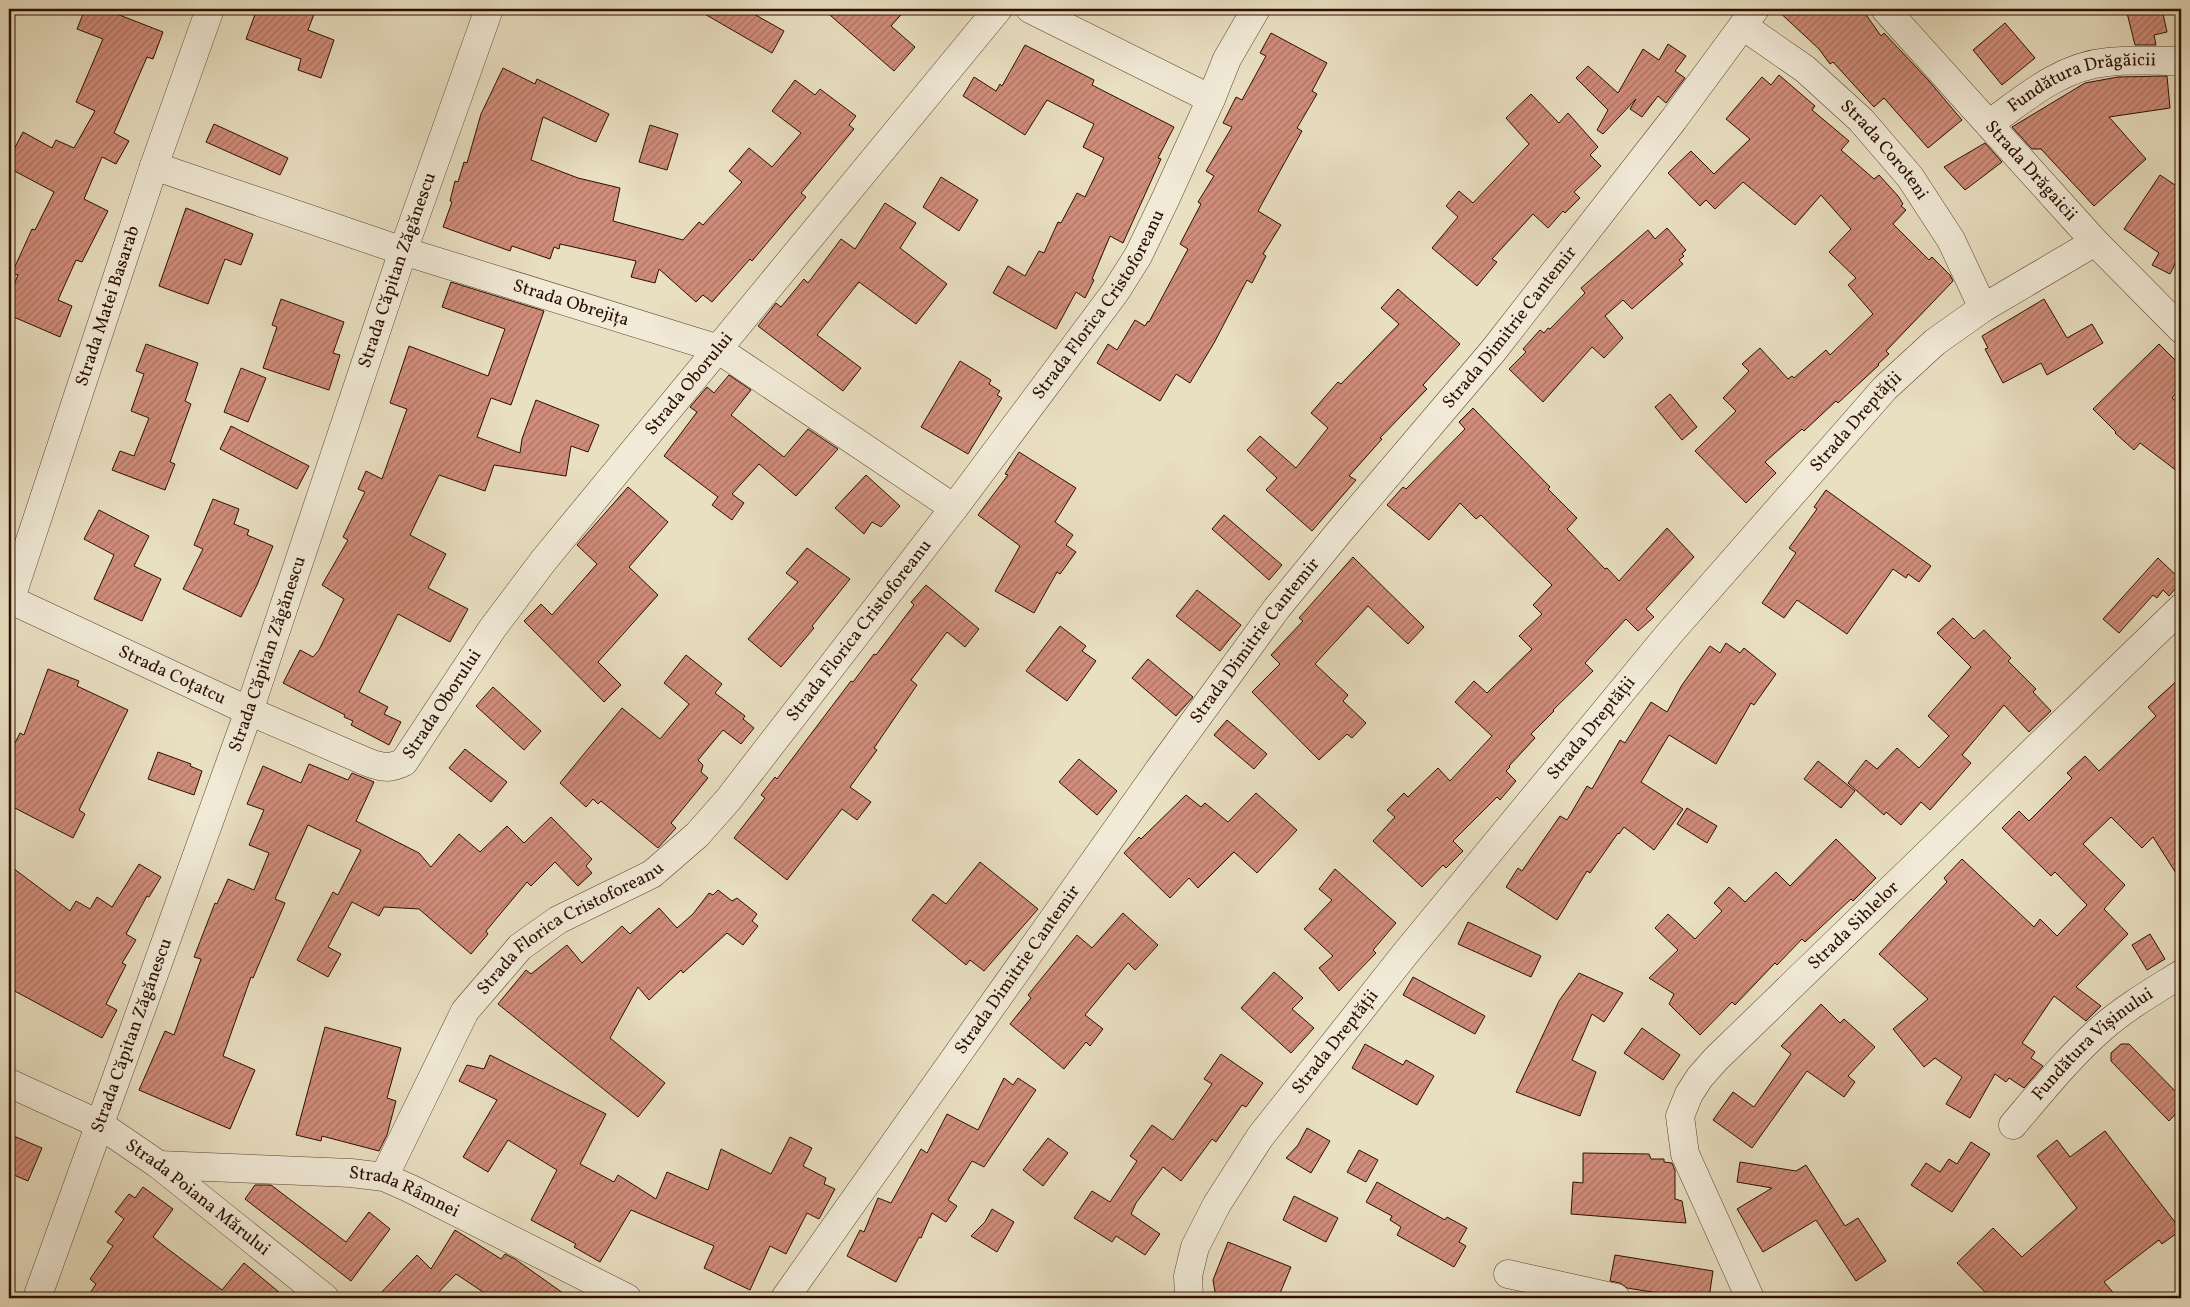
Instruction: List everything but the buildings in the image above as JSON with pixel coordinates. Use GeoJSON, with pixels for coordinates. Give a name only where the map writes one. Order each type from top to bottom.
{"type":"FeatureCollection","features":[{"type":"Feature","properties":{"kind":"street","name":"Strada Matei Basarab"},"geometry":{"type":"LineString","coordinates":[[9,601],[154,166],[210,9]]}},
{"type":"Feature","properties":{"kind":"street","name":"Strada Căpitan Zăgănescu"},"geometry":{"type":"LineString","coordinates":[[37,1298],[249,711],[403,251],[490,9]]}},
{"type":"Feature","properties":{"kind":"street","name":"Strada Oborului"},"geometry":{"type":"LineString","coordinates":[[393,768],[404,762],[415,749],[492,629],[544,560],[716,348],[998,9]]}},
{"type":"Feature","properties":{"kind":"street"},"geometry":{"type":"LineString","coordinates":[[1030,9],[1211,99]]}},
{"type":"Feature","properties":{"kind":"street","name":"Strada Florica Cristoforeanu"},"geometry":{"type":"LineString","coordinates":[[384,1177],[466,1011],[496,973],[520,946],[558,920],[652,874],[697,835],[728,800],[954,508],[1116,291],[1138,256],[1211,99],[1227,59],[1256,9]]}},
{"type":"Feature","properties":{"kind":"street","name":"Strada Drăgaicii"},"geometry":{"type":"LineString","coordinates":[[1885,9],[2095,242],[2181,329]]}},
{"type":"Feature","properties":{"kind":"street","name":"Strada Coroteni"},"geometry":{"type":"LineString","coordinates":[[1749,17],[1861,120],[1910,177],[1951,240],[1983,308]]}},
{"type":"Feature","properties":{"kind":"street","name":"Strada Dimitrie Cantemir"},"geometry":{"type":"LineString","coordinates":[[785,1298],[1161,767],[1278,608],[1340,530],[1493,351],[1628,179],[1749,17]]}},
{"type":"Feature","properties":{"kind":"street","name":"Fundătura Drăgăicii"},"geometry":{"type":"LineString","coordinates":[[1989,124],[2038,88],[2076,68],[2107,62],[2181,61]]}},
{"type":"Feature","properties":{"kind":"street","name":"Strada Obrejița"},"geometry":{"type":"LineString","coordinates":[[154,166],[403,251],[716,348],[954,508]]}},
{"type":"Feature","properties":{"kind":"street","name":"Strada Dreptății"},"geometry":{"type":"LineString","coordinates":[[1189,1298],[1188,1276],[1195,1247],[1216,1204],[1260,1137],[1405,954],[1669,634],[1885,388],[1935,342],[1983,308],[2095,242]]}},
{"type":"Feature","properties":{"kind":"street","name":"Strada Coțatcu"},"geometry":{"type":"LineString","coordinates":[[9,601],[249,711],[381,768],[393,768]]}},
{"type":"Feature","properties":{"kind":"street","name":"Strada Sihlelor"},"geometry":{"type":"LineString","coordinates":[[1750,1298],[1685,1154],[1680,1116],[1689,1094],[1700,1077],[1716,1059],[2181,608]]}},
{"type":"Feature","properties":{"kind":"street","name":"Fundătura Vișinului"},"geometry":{"type":"LineString","coordinates":[[2013,1125],[2076,1053],[2102,1028],[2131,1006],[2181,974]]}},
{"type":"Feature","properties":{"kind":"street","name":"Strada Poiana Mărului"},"geometry":{"type":"LineString","coordinates":[[9,1083],[99,1124],[159,1165],[325,1298]]}},
{"type":"Feature","properties":{"kind":"street","name":"Strada Râmnei"},"geometry":{"type":"LineString","coordinates":[[159,1165],[352,1173],[384,1177],[410,1188],[627,1298]]}},
{"type":"Feature","properties":{"kind":"street"},"geometry":{"type":"LineString","coordinates":[[1508,1274],[1616,1298]]}}]}
